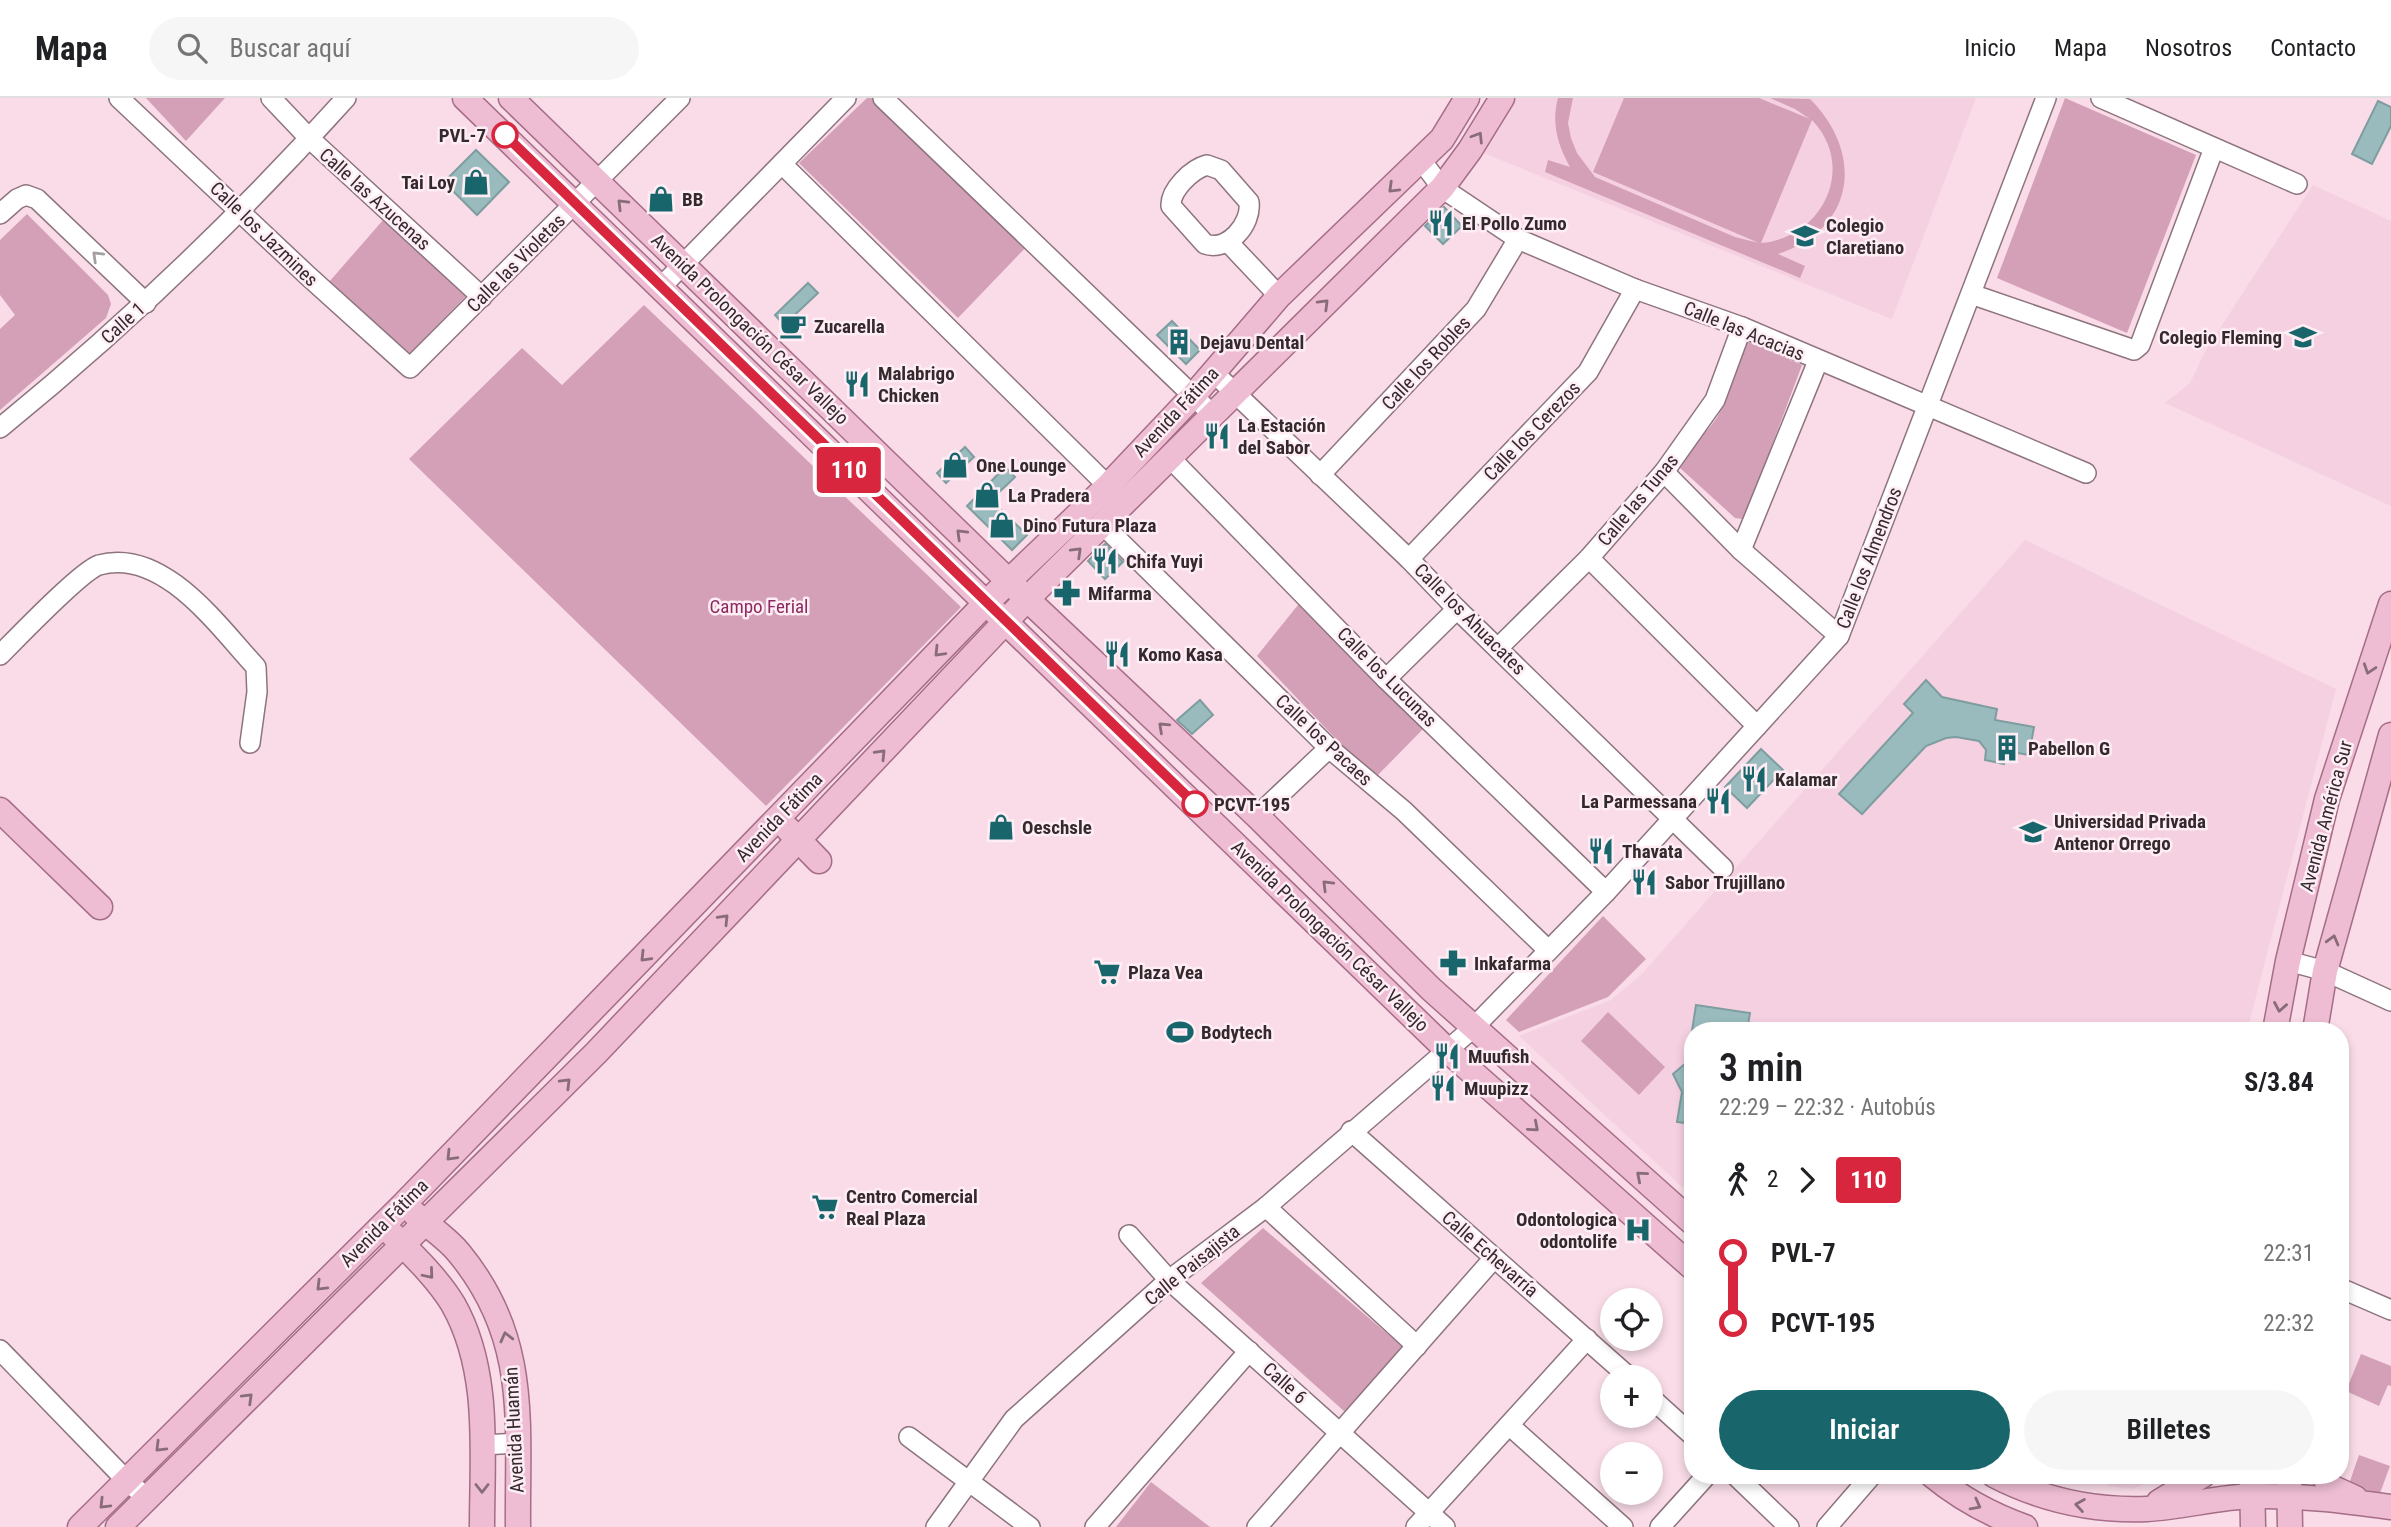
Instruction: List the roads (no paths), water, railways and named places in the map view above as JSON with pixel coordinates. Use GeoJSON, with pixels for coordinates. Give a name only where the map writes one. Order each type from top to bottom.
{"type":"FeatureCollection","features":[{"type":"Feature","properties":{"kind":"main road","name":"Avenida Prolongación César Vallejo"},"geometry":{"type":"LineString","coordinates":[[465,98],[1446,1049],[1684,1260]]}},
{"type":"Feature","properties":{"kind":"main road","name":"Avenida Prolongación César Vallejo"},"geometry":{"type":"LineString","coordinates":[[508,98],[598,180],[683,266],[1019,590],[1258,816],[1473,1028],[1684,1215]]}},
{"type":"Feature","properties":{"kind":"main road","name":"Avenida Fátima"},"geometry":{"type":"LineString","coordinates":[[118,1527],[596,1053],[1007,621],[1019,590],[1108,486],[1194,396],[1279,296],[1442,139],[1467,98]]}},
{"type":"Feature","properties":{"kind":"main road","name":"Avenida Fátima"},"geometry":{"type":"LineString","coordinates":[[80,1527],[574,1030],[986,603],[1019,590],[1104,526],[1442,188],[1470,150],[1502,98]]}},
{"type":"Feature","properties":{"kind":"main road","name":"Avenida América Sur"},"geometry":{"type":"LineString","coordinates":[[2277,1022],[2288,961],[2327,799],[2391,604]]}},
{"type":"Feature","properties":{"kind":"main road"},"geometry":{"type":"LineString","coordinates":[[1074,687],[1074,674],[1086,664],[1097,665]]}},
{"type":"Feature","properties":{"kind":"main road","name":"Avenida América Sur"},"geometry":{"type":"LineString","coordinates":[[2316,1022],[2325,971],[2384,783],[2391,735]]}},
{"type":"Feature","properties":{"kind":"main road"},"geometry":{"type":"LineString","coordinates":[[0,810],[100,907]]}},
{"type":"Feature","properties":{"kind":"main road"},"geometry":{"type":"LineString","coordinates":[[778,818],[818,861]]}},
{"type":"Feature","properties":{"kind":"main road"},"geometry":{"type":"LineString","coordinates":[[1330,935],[1351,935],[1356,929],[1356,914]]}},
{"type":"Feature","properties":{"kind":"main road"},"geometry":{"type":"LineString","coordinates":[[1365,971],[1376,963],[1388,961],[1395,964],[1420,990],[1432,989]]}},
{"type":"Feature","properties":{"kind":"main road"},"geometry":{"type":"LineString","coordinates":[[574,1030],[596,1053]]}},
{"type":"Feature","properties":{"kind":"main road","name":"Avenida Huamán"},"geometry":{"type":"LineString","coordinates":[[404,1203],[458,1251],[484,1288],[503,1326],[513,1364],[518,1527]]}},
{"type":"Feature","properties":{"kind":"main road","name":"Avenida Huamán"},"geometry":{"type":"LineString","coordinates":[[382,1224],[428,1271],[452,1304],[470,1340],[478,1374],[482,1445],[482,1527]]}},
{"type":"Feature","properties":{"kind":"main road"},"geometry":{"type":"LineString","coordinates":[[268,1339],[287,1360]]}},
{"type":"Feature","properties":{"kind":"main road"},"geometry":{"type":"LineString","coordinates":[[1942,1484],[1954,1494],[2002,1519],[2025,1527]]}},
{"type":"Feature","properties":{"kind":"main road"},"geometry":{"type":"LineString","coordinates":[[2015,1484],[2053,1500],[2148,1518],[2252,1486],[2289,1486],[2385,1506]]}},
{"type":"Feature","properties":{"kind":"main road"},"geometry":{"type":"LineString","coordinates":[[2148,1518],[2191,1484]]}},
{"type":"Feature","properties":{"kind":"main road"},"geometry":{"type":"LineString","coordinates":[[2329,1484],[2348,1496],[2385,1506]]}},
{"type":"Feature","properties":{"kind":"main road"},"geometry":{"type":"LineString","coordinates":[[2252,1486],[2253,1527]]}},
{"type":"Feature","properties":{"kind":"main road"},"geometry":{"type":"LineString","coordinates":[[2289,1486],[2290,1527]]}},
{"type":"Feature","properties":{"kind":"street","name":"Calle los Jazmines"},"geometry":{"type":"LineString","coordinates":[[119,98],[410,368]]}},
{"type":"Feature","properties":{"kind":"street","name":"Calle las Azucenas"},"geometry":{"type":"LineString","coordinates":[[271,98],[309,138],[482,297]]}},
{"type":"Feature","properties":{"kind":"street","name":"Calle 1"},"geometry":{"type":"LineString","coordinates":[[0,428],[146,303],[240,210],[346,98]]}},
{"type":"Feature","properties":{"kind":"street"},"geometry":{"type":"LineString","coordinates":[[488,118],[508,98]]}},
{"type":"Feature","properties":{"kind":"street","name":"Calle las Violetas"},"geometry":{"type":"LineString","coordinates":[[410,368],[680,98]]}},
{"type":"Feature","properties":{"kind":"street"},"geometry":{"type":"LineString","coordinates":[[660,288],[846,98]]}},
{"type":"Feature","properties":{"kind":"street"},"geometry":{"type":"LineString","coordinates":[[883,98],[1213,415]]}},
{"type":"Feature","properties":{"kind":"street","name":"Calle los Almendros"},"geometry":{"type":"LineString","coordinates":[[1473,1028],[1606,892],[1839,636],[2046,98]]}},
{"type":"Feature","properties":{"kind":"street"},"geometry":{"type":"LineString","coordinates":[[2101,98],[2297,184]]}},
{"type":"Feature","properties":{"kind":"street"},"geometry":{"type":"LineString","coordinates":[[1971,294],[2134,350],[2140,345],[2214,148]]}},
{"type":"Feature","properties":{"kind":"street","name":"Calle las Acacias"},"geometry":{"type":"LineString","coordinates":[[1421,160],[1442,188],[1518,239],[1634,289],[1742,327],[2086,474]]}},
{"type":"Feature","properties":{"kind":"street"},"geometry":{"type":"LineString","coordinates":[[783,165],[1108,486]]}},
{"type":"Feature","properties":{"kind":"street"},"geometry":{"type":"LineString","coordinates":[[0,214],[17,198],[26,195],[37,199],[146,303]]}},
{"type":"Feature","properties":{"kind":"street","name":"Calle los Robles"},"geometry":{"type":"LineString","coordinates":[[1320,475],[1476,309],[1518,239]]}},
{"type":"Feature","properties":{"kind":"street"},"geometry":{"type":"LineString","coordinates":[[1228,242],[1279,296]]}},
{"type":"Feature","properties":{"kind":"street","name":"Calle los Cerezos"},"geometry":{"type":"LineString","coordinates":[[1409,559],[1588,372],[1634,289]]}},
{"type":"Feature","properties":{"kind":"street","name":"Calle las Tunas"},"geometry":{"type":"LineString","coordinates":[[1499,648],[1588,558],[1664,472],[1715,400],[1742,327]]}},
{"type":"Feature","properties":{"kind":"street"},"geometry":{"type":"LineString","coordinates":[[1741,550],[1818,360]]}},
{"type":"Feature","properties":{"kind":"street","name":"Calle los Ahuacates"},"geometry":{"type":"LineString","coordinates":[[1214,373],[1409,559],[1723,868]]}},
{"type":"Feature","properties":{"kind":"street","name":"Calle los Lucunas"},"geometry":{"type":"LineString","coordinates":[[1171,459],[1386,678],[1606,892]]}},
{"type":"Feature","properties":{"kind":"street"},"geometry":{"type":"LineString","coordinates":[[1664,472],[1741,550],[1839,636]]}},
{"type":"Feature","properties":{"kind":"street","name":"Calle los Pacaes"},"geometry":{"type":"LineString","coordinates":[[1104,526],[1329,748],[1404,811],[1548,950]]}},
{"type":"Feature","properties":{"kind":"street"},"geometry":{"type":"LineString","coordinates":[[1588,558],[1757,726]]}},
{"type":"Feature","properties":{"kind":"street"},"geometry":{"type":"LineString","coordinates":[[0,655],[40,615],[97,566],[131,562],[166,576],[201,608],[257,667],[257,692],[250,743]]}},
{"type":"Feature","properties":{"kind":"street"},"geometry":{"type":"LineString","coordinates":[[1386,678],[1457,609]]}},
{"type":"Feature","properties":{"kind":"street"},"geometry":{"type":"LineString","coordinates":[[1258,816],[1329,748]]}},
{"type":"Feature","properties":{"kind":"street"},"geometry":{"type":"LineString","coordinates":[[2288,961],[2325,971],[2391,1001]]}},
{"type":"Feature","properties":{"kind":"street","name":"Calle Paisajista"},"geometry":{"type":"LineString","coordinates":[[936,1527],[1014,1419],[1170,1280],[1266,1206],[1473,1028]]}},
{"type":"Feature","properties":{"kind":"street","name":"Calle Echevarría"},"geometry":{"type":"LineString","coordinates":[[1351,1131],[1616,1365]]}},
{"type":"Feature","properties":{"kind":"street"},"geometry":{"type":"LineString","coordinates":[[1266,1206],[1417,1346]]}},
{"type":"Feature","properties":{"kind":"street","name":"Calle 6"},"geometry":{"type":"LineString","coordinates":[[1129,1235],[1170,1280],[1340,1433],[1422,1520],[1445,1527]]}},
{"type":"Feature","properties":{"kind":"street"},"geometry":{"type":"LineString","coordinates":[[1257,1527],[1494,1258]]}},
{"type":"Feature","properties":{"kind":"street"},"geometry":{"type":"LineString","coordinates":[[2349,1292],[2391,1310]]}},
{"type":"Feature","properties":{"kind":"street"},"geometry":{"type":"LineString","coordinates":[[1422,1520],[1587,1339]]}},
{"type":"Feature","properties":{"kind":"street"},"geometry":{"type":"LineString","coordinates":[[0,1350],[127,1481],[147,1498]]}},
{"type":"Feature","properties":{"kind":"street"},"geometry":{"type":"LineString","coordinates":[[1096,1527],[1249,1351]]}},
{"type":"Feature","properties":{"kind":"street"},"geometry":{"type":"LineString","coordinates":[[1663,1409],[1684,1428]]}},
{"type":"Feature","properties":{"kind":"street"},"geometry":{"type":"LineString","coordinates":[[1509,1425],[1623,1527]]}},
{"type":"Feature","properties":{"kind":"street"},"geometry":{"type":"LineString","coordinates":[[909,1437],[1030,1527]]}},
{"type":"Feature","properties":{"kind":"street"},"geometry":{"type":"LineString","coordinates":[[482,1445],[517,1443]]}},
{"type":"Feature","properties":{"kind":"street"},"geometry":{"type":"LineString","coordinates":[[1660,1527],[1699,1484]]}},
{"type":"Feature","properties":{"kind":"street"},"geometry":{"type":"LineString","coordinates":[[1744,1484],[1788,1527]]}},
{"type":"Feature","properties":{"kind":"street"},"geometry":{"type":"LineString","coordinates":[[1826,1527],[1864,1484]]}},
{"type":"Feature","properties":{"kind":"place","name":"PVL-7"},"geometry":{"type":"Point","coordinates":[505,135]}},
{"type":"Feature","properties":{"kind":"place","name":"Tai Loy"},"geometry":{"type":"Point","coordinates":[476,182]}},
{"type":"Feature","properties":{"kind":"place","name":"BB"},"geometry":{"type":"Point","coordinates":[661,199]}},
{"type":"Feature","properties":{"kind":"place","name":"El Pollo Zumo"},"geometry":{"type":"Point","coordinates":[1441,223]}},
{"type":"Feature","properties":{"kind":"place","name":"Colegio Claretiano"},"geometry":{"type":"Point","coordinates":[1805,236]}},
{"type":"Feature","properties":{"kind":"place","name":"Zucarella"},"geometry":{"type":"Point","coordinates":[793,326]}},
{"type":"Feature","properties":{"kind":"place","name":"Colegio Fleming"},"geometry":{"type":"Point","coordinates":[2303,337]}},
{"type":"Feature","properties":{"kind":"place","name":"Dejavu Dental"},"geometry":{"type":"Point","coordinates":[1179,342]}},
{"type":"Feature","properties":{"kind":"place","name":"Malabrigo Chicken"},"geometry":{"type":"Point","coordinates":[857,384]}},
{"type":"Feature","properties":{"kind":"place","name":"La Estación del Sabor"},"geometry":{"type":"Point","coordinates":[1217,436]}},
{"type":"Feature","properties":{"kind":"place","name":"One Lounge"},"geometry":{"type":"Point","coordinates":[955,465]}},
{"type":"Feature","properties":{"kind":"place","name":"La Pradera"},"geometry":{"type":"Point","coordinates":[987,495]}},
{"type":"Feature","properties":{"kind":"place","name":"Dino Futura Plaza"},"geometry":{"type":"Point","coordinates":[1002,525]}},
{"type":"Feature","properties":{"kind":"place","name":"Chifa Yuyi"},"geometry":{"type":"Point","coordinates":[1105,561]}},
{"type":"Feature","properties":{"kind":"place","name":"Mifarma"},"geometry":{"type":"Point","coordinates":[1067,593]}},
{"type":"Feature","properties":{"kind":"place","name":"Komo Kasa"},"geometry":{"type":"Point","coordinates":[1117,654]}},
{"type":"Feature","properties":{"kind":"place","name":"Pabellon G"},"geometry":{"type":"Point","coordinates":[2007,748]}},
{"type":"Feature","properties":{"kind":"place","name":"Kalamar"},"geometry":{"type":"Point","coordinates":[1754,779]}},
{"type":"Feature","properties":{"kind":"place","name":"La Parmessana"},"geometry":{"type":"Point","coordinates":[1718,801]}},
{"type":"Feature","properties":{"kind":"place","name":"PCVT-195"},"geometry":{"type":"Point","coordinates":[1195,804]}},
{"type":"Feature","properties":{"kind":"place","name":"Oeschsle"},"geometry":{"type":"Point","coordinates":[1001,827]}},
{"type":"Feature","properties":{"kind":"place","name":"Universidad Privada Antenor Orrego"},"geometry":{"type":"Point","coordinates":[2033,832]}},
{"type":"Feature","properties":{"kind":"place","name":"Thavata"},"geometry":{"type":"Point","coordinates":[1601,851]}},
{"type":"Feature","properties":{"kind":"place","name":"Sabor Trujillano"},"geometry":{"type":"Point","coordinates":[1644,882]}},
{"type":"Feature","properties":{"kind":"place","name":"Inkafarma"},"geometry":{"type":"Point","coordinates":[1453,963]}},
{"type":"Feature","properties":{"kind":"place","name":"Plaza Vea"},"geometry":{"type":"Point","coordinates":[1107,972]}},
{"type":"Feature","properties":{"kind":"place","name":"Bodytech"},"geometry":{"type":"Point","coordinates":[1180,1032]}},
{"type":"Feature","properties":{"kind":"place","name":"Muufish"},"geometry":{"type":"Point","coordinates":[1447,1056]}},
{"type":"Feature","properties":{"kind":"place","name":"Muupizz"},"geometry":{"type":"Point","coordinates":[1443,1088]}},
{"type":"Feature","properties":{"kind":"place","name":"Centro Comercial Real Plaza"},"geometry":{"type":"Point","coordinates":[825,1207]}},
{"type":"Feature","properties":{"kind":"place","name":"Odontologica odontolife"},"geometry":{"type":"Point","coordinates":[1638,1230]}},
{"type":"Feature","properties":{"kind":"park label","name":"Campo Ferial"},"geometry":{"type":"Point","coordinates":[759,606]}}]}
